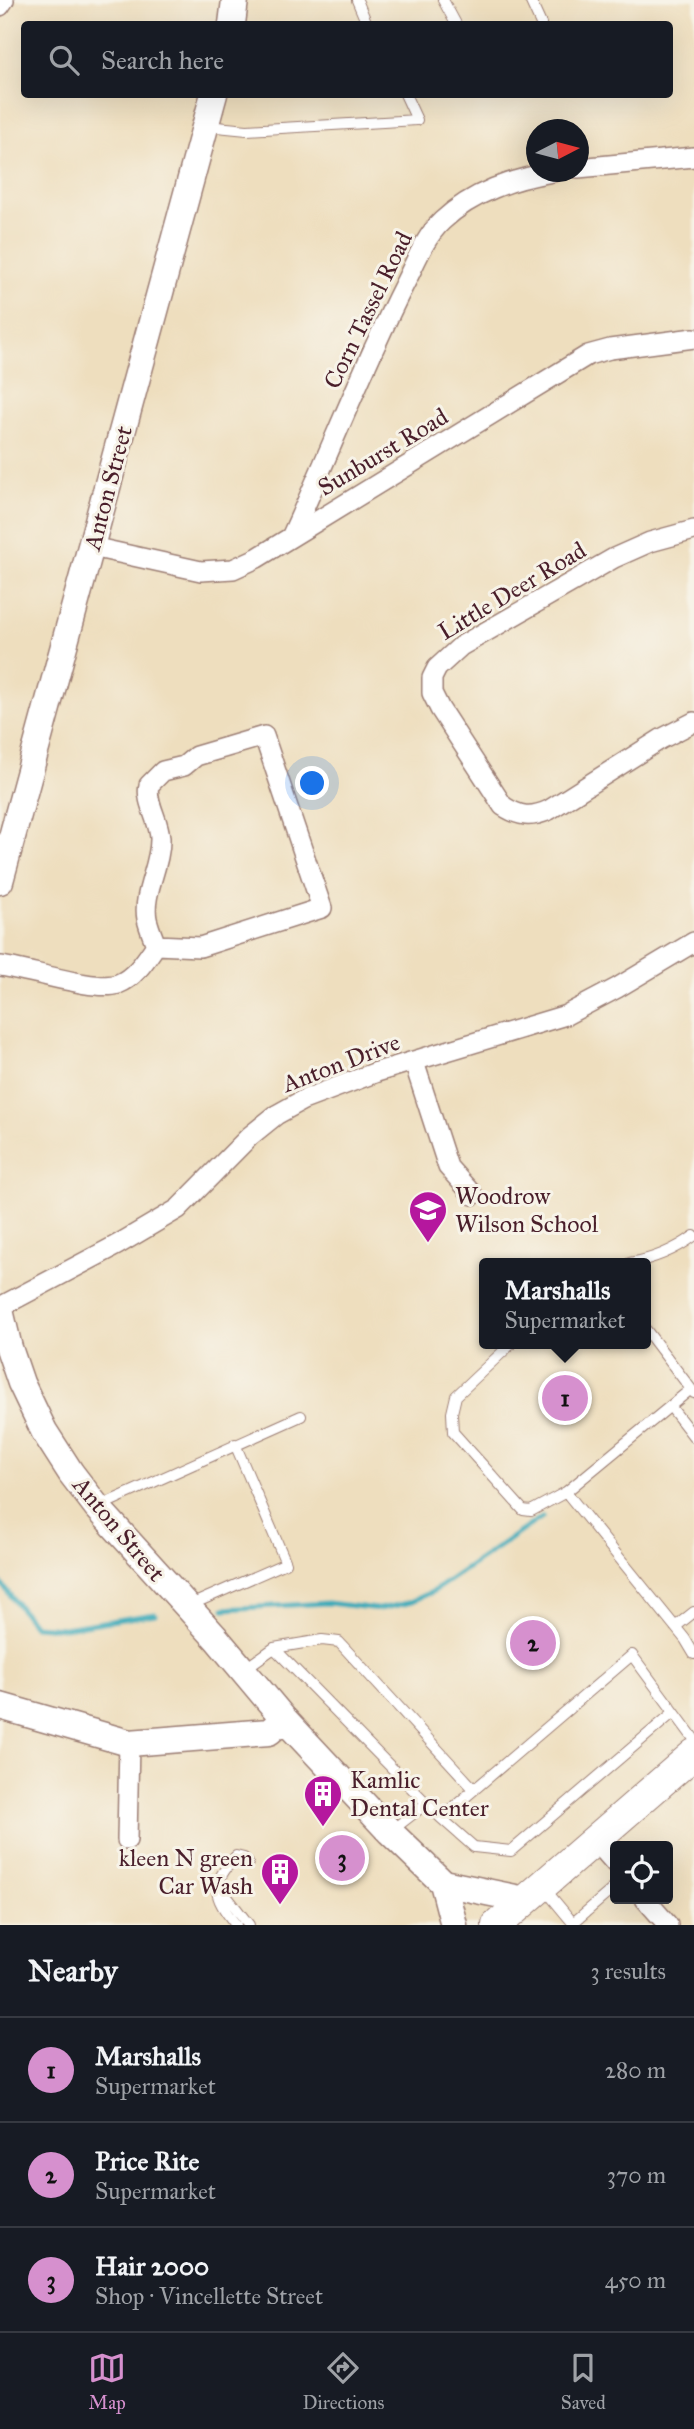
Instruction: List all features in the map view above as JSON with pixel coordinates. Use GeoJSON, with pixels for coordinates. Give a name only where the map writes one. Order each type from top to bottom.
{"type":"FeatureCollection","features":[{"type":"Feature","properties":{"kind":"main road"},"geometry":{"type":"LineString","coordinates":[[497,1925],[694,1754]]}},
{"type":"Feature","properties":{"kind":"street"},"geometry":{"type":"LineString","coordinates":[[0,6],[4,0]]}},
{"type":"Feature","properties":{"kind":"street"},"geometry":{"type":"LineString","coordinates":[[232,21],[235,0]]}},
{"type":"Feature","properties":{"kind":"street","name":"Anton Street"},"geometry":{"type":"LineString","coordinates":[[0,881],[213,98]]}},
{"type":"Feature","properties":{"kind":"street"},"geometry":{"type":"LineString","coordinates":[[589,167],[694,157]]}},
{"type":"Feature","properties":{"kind":"street","name":"Corn Tassel Road"},"geometry":{"type":"LineString","coordinates":[[292,535],[391,311],[428,239],[440,222],[491,188],[526,177]]}},
{"type":"Feature","properties":{"kind":"street","name":"Sunburst Road"},"geometry":{"type":"LineString","coordinates":[[92,547],[201,571],[217,572],[244,565],[589,355],[629,346],[694,338]]}},
{"type":"Feature","properties":{"kind":"street","name":"Little Deer Road"},"geometry":{"type":"LineString","coordinates":[[694,530],[650,542],[614,558],[461,646],[447,657],[432,678],[432,693],[503,806],[525,816],[550,810],[661,739],[694,722]]}},
{"type":"Feature","properties":{"kind":"street"},"geometry":{"type":"LineString","coordinates":[[264,736],[322,908],[200,947],[156,945],[147,918],[147,905],[160,839],[156,816],[149,800],[149,785],[157,775],[184,766],[196,755],[264,736]]}},
{"type":"Feature","properties":{"kind":"street","name":"Anton Drive"},"geometry":{"type":"LineString","coordinates":[[0,1308],[178,1209],[250,1136],[276,1115],[303,1100],[340,1085],[566,1015],[694,942]]}},
{"type":"Feature","properties":{"kind":"street"},"geometry":{"type":"LineString","coordinates":[[0,966],[92,984],[115,985],[127,979],[156,945]]}},
{"type":"Feature","properties":{"kind":"street"},"geometry":{"type":"LineString","coordinates":[[414,1062],[447,1167],[473,1195]]}},
{"type":"Feature","properties":{"kind":"street","name":"Anton Street"},"geometry":{"type":"LineString","coordinates":[[0,1308],[9,1348],[21,1383],[44,1431],[97,1507],[216,1638],[284,1719],[390,1832],[443,1883]]}},
{"type":"Feature","properties":{"kind":"street"},"geometry":{"type":"LineString","coordinates":[[0,1706],[130,1744],[269,1732],[284,1719]]}},
{"type":"Feature","properties":{"kind":"street"},"geometry":{"type":"LineString","coordinates":[[127,1840],[130,1744]]}},
{"type":"Feature","properties":{"kind":"street"},"geometry":{"type":"LineString","coordinates":[[595,1840],[610,1857]]}},
{"type":"Feature","properties":{"kind":"street"},"geometry":{"type":"LineString","coordinates":[[454,1925],[443,1883],[533,1893]]}},
{"type":"Feature","properties":{"kind":"street"},"geometry":{"type":"LineString","coordinates":[[649,1904],[668,1925]]}},
{"type":"Feature","properties":{"kind":"lane"},"geometry":{"type":"LineString","coordinates":[[357,0],[366,21]]}},
{"type":"Feature","properties":{"kind":"lane"},"geometry":{"type":"LineString","coordinates":[[443,0],[454,21]]}},
{"type":"Feature","properties":{"kind":"lane"},"geometry":{"type":"LineString","coordinates":[[530,0],[540,21]]}},
{"type":"Feature","properties":{"kind":"lane"},"geometry":{"type":"LineString","coordinates":[[206,126],[247,130],[417,120],[407,98]]}},
{"type":"Feature","properties":{"kind":"lane"},"geometry":{"type":"LineString","coordinates":[[651,1258],[682,1245],[694,1236]]}},
{"type":"Feature","properties":{"kind":"lane"},"geometry":{"type":"LineString","coordinates":[[506,1349],[456,1395],[453,1432],[523,1510],[531,1511],[566,1492],[692,1391],[651,1337]]}},
{"type":"Feature","properties":{"kind":"lane"},"geometry":{"type":"LineString","coordinates":[[670,1406],[694,1437]]}},
{"type":"Feature","properties":{"kind":"lane"},"geometry":{"type":"LineString","coordinates":[[97,1507],[301,1416]]}},
{"type":"Feature","properties":{"kind":"lane"},"geometry":{"type":"LineString","coordinates":[[186,1607],[286,1563],[235,1444]]}},
{"type":"Feature","properties":{"kind":"lane"},"geometry":{"type":"LineString","coordinates":[[566,1492],[694,1654]]}},
{"type":"Feature","properties":{"kind":"lane"},"geometry":{"type":"LineString","coordinates":[[675,1627],[694,1612]]}},
{"type":"Feature","properties":{"kind":"lane"},"geometry":{"type":"LineString","coordinates":[[242,1670],[274,1648],[322,1640],[339,1642],[474,1789]]}},
{"type":"Feature","properties":{"kind":"lane"},"geometry":{"type":"LineString","coordinates":[[274,1648],[441,1818],[474,1847],[511,1851],[674,1712]]}},
{"type":"Feature","properties":{"kind":"lane"},"geometry":{"type":"LineString","coordinates":[[441,1818],[632,1655],[694,1739]]}},
{"type":"Feature","properties":{"kind":"lane"},"geometry":{"type":"LineString","coordinates":[[390,1832],[427,1803]]}},
{"type":"Feature","properties":{"kind":"lane"},"geometry":{"type":"LineString","coordinates":[[236,1925],[219,1903],[216,1894],[224,1869],[236,1856],[244,1858],[248,1863]]}},
{"type":"Feature","properties":{"kind":"lane"},"geometry":{"type":"LineString","coordinates":[[218,1885],[249,1925]]}},
{"type":"Feature","properties":{"kind":"lane"},"geometry":{"type":"LineString","coordinates":[[533,1893],[574,1924],[610,1892]]}},
{"type":"Feature","properties":{"kind":"waterway"},"geometry":{"type":"LineString","coordinates":[[224,1609],[328,1603],[379,1609],[408,1603],[432,1592],[542,1517]]}},
{"type":"Feature","properties":{"kind":"waterway"},"geometry":{"type":"LineString","coordinates":[[0,1582],[34,1626],[64,1628],[155,1614]]}},
{"type":"Feature","properties":{"kind":"place","name":"Woodrow Wilson School"},"geometry":{"type":"Point","coordinates":[428,1244]}},
{"type":"Feature","properties":{"kind":"place","name":"Marshalls"},"geometry":{"type":"Point","coordinates":[565,1398]}},
{"type":"Feature","properties":{"kind":"place","name":"Price Rite"},"geometry":{"type":"Point","coordinates":[533,1643]}},
{"type":"Feature","properties":{"kind":"place","name":"Kamlic Dental Center"},"geometry":{"type":"Point","coordinates":[323,1828]}},
{"type":"Feature","properties":{"kind":"place","name":"Hair 2000"},"geometry":{"type":"Point","coordinates":[342,1858]}},
{"type":"Feature","properties":{"kind":"place","name":"kleen N green Car Wash"},"geometry":{"type":"Point","coordinates":[280,1906]}}]}
